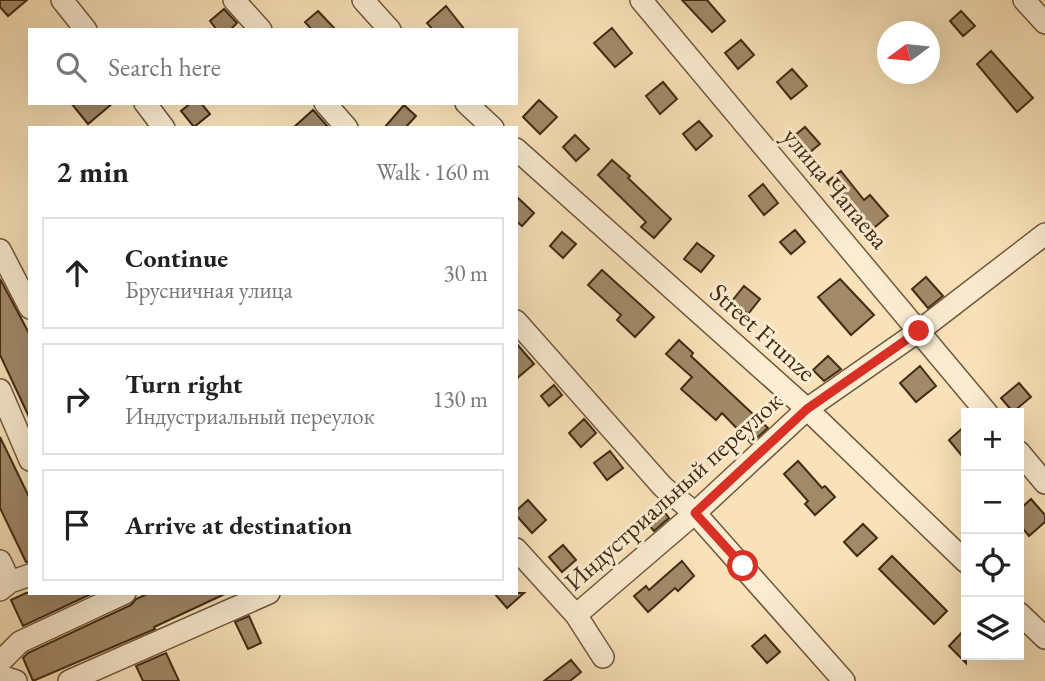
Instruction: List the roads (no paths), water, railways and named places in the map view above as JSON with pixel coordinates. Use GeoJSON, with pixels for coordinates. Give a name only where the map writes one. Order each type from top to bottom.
{"type":"FeatureCollection","features":[{"type":"Feature","properties":{"kind":"street"},"geometry":{"type":"LineString","coordinates":[[62,0],[84,28]]}},
{"type":"Feature","properties":{"kind":"street"},"geometry":{"type":"LineString","coordinates":[[234,0],[259,28]]}},
{"type":"Feature","properties":{"kind":"street"},"geometry":{"type":"LineString","coordinates":[[363,0],[388,28]]}},
{"type":"Feature","properties":{"kind":"street","name":"улица Чапаева"},"geometry":{"type":"LineString","coordinates":[[641,0],[983,408]]}},
{"type":"Feature","properties":{"kind":"street"},"geometry":{"type":"LineString","coordinates":[[1024,0],[1045,23]]}},
{"type":"Feature","properties":{"kind":"street"},"geometry":{"type":"LineString","coordinates":[[147,105],[162,126]]}},
{"type":"Feature","properties":{"kind":"street"},"geometry":{"type":"LineString","coordinates":[[327,105],[345,126]]}},
{"type":"Feature","properties":{"kind":"street"},"geometry":{"type":"LineString","coordinates":[[468,105],[491,126]]}},
{"type":"Feature","properties":{"kind":"street","name":"Street Frunze"},"geometry":{"type":"LineString","coordinates":[[518,151],[807,409],[961,557]]}},
{"type":"Feature","properties":{"kind":"street","name":"Индустриальный переулок"},"geometry":{"type":"LineString","coordinates":[[576,615],[695,513],[807,409],[919,331],[1045,234]]}},
{"type":"Feature","properties":{"kind":"street"},"geometry":{"type":"LineString","coordinates":[[0,250],[28,304]]}},
{"type":"Feature","properties":{"kind":"street"},"geometry":{"type":"LineString","coordinates":[[518,323],[663,487],[695,513],[844,681]]}},
{"type":"Feature","properties":{"kind":"street"},"geometry":{"type":"LineString","coordinates":[[0,390],[28,455]]}},
{"type":"Feature","properties":{"kind":"street"},"geometry":{"type":"LineString","coordinates":[[1024,458],[1045,483]]}},
{"type":"Feature","properties":{"kind":"street"},"geometry":{"type":"LineString","coordinates":[[518,551],[576,615],[603,657]]}},
{"type":"Feature","properties":{"kind":"street"},"geometry":{"type":"LineString","coordinates":[[0,561],[13,582]]}},
{"type":"Feature","properties":{"kind":"street"},"geometry":{"type":"LineString","coordinates":[[0,662],[20,642],[121,595]]}},
{"type":"Feature","properties":{"kind":"street"},"geometry":{"type":"LineString","coordinates":[[69,681],[264,595]]}},
{"type":"Feature","properties":{"kind":"street"},"geometry":{"type":"LineString","coordinates":[[1024,618],[1045,638]]}},
{"type":"Feature","properties":{"kind":"street"},"geometry":{"type":"LineString","coordinates":[[0,676],[16,681]]}}]}
